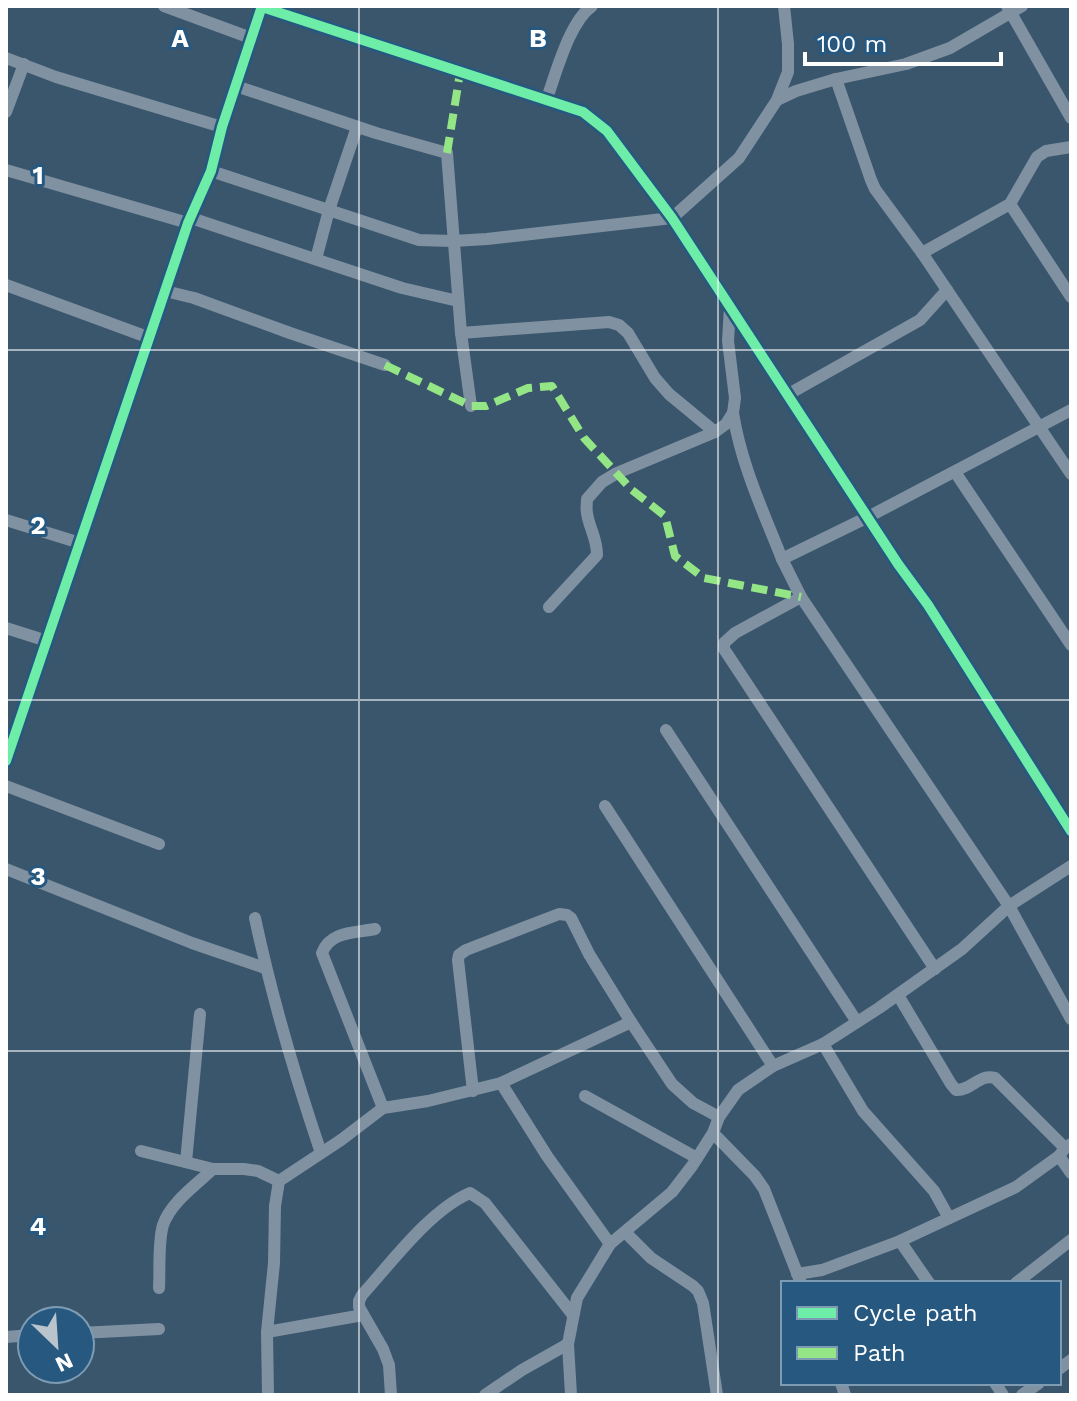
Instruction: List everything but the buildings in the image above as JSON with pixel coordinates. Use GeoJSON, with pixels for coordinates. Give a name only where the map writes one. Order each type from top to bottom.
{"type":"FeatureCollection","features":[{"type":"Feature","properties":{"kind":"street"},"geometry":{"type":"LineString","coordinates":[[164,6],[251,38]]}},
{"type":"Feature","properties":{"kind":"street"},"geometry":{"type":"LineString","coordinates":[[546,101],[572,32],[592,6]]}},
{"type":"Feature","properties":{"kind":"street"},"geometry":{"type":"LineString","coordinates":[[211,171],[419,240],[453,241],[672,218],[739,158],[777,100],[788,72],[784,6]]}},
{"type":"Feature","properties":{"kind":"street"},"geometry":{"type":"LineString","coordinates":[[6,761],[165,291],[211,171],[222,127],[262,7],[583,112],[607,131],[672,218],[898,564],[928,605],[1071,831]]}},
{"type":"Feature","properties":{"kind":"street"},"geometry":{"type":"LineString","coordinates":[[777,100],[796,91],[906,64],[950,48],[1013,8],[1071,118]]}},
{"type":"Feature","properties":{"kind":"street"},"geometry":{"type":"LineString","coordinates":[[6,58],[56,77],[222,127]]}},
{"type":"Feature","properties":{"kind":"street"},"geometry":{"type":"LineString","coordinates":[[6,112],[24,64]]}},
{"type":"Feature","properties":{"kind":"street"},"geometry":{"type":"LineString","coordinates":[[836,79],[871,180],[1071,474]]}},
{"type":"Feature","properties":{"kind":"street"},"geometry":{"type":"LineString","coordinates":[[236,86],[357,127],[447,153],[461,333],[471,406]]}},
{"type":"Feature","properties":{"kind":"street"},"geometry":{"type":"LineString","coordinates":[[316,259],[357,127]]}},
{"type":"Feature","properties":{"kind":"street"},"geometry":{"type":"LineString","coordinates":[[922,253],[1010,204],[1037,157],[1046,151],[1071,147]]}},
{"type":"Feature","properties":{"kind":"street"},"geometry":{"type":"LineString","coordinates":[[6,170],[190,220],[402,288],[458,301]]}},
{"type":"Feature","properties":{"kind":"street"},"geometry":{"type":"LineString","coordinates":[[1010,204],[1071,297]]}},
{"type":"Feature","properties":{"kind":"street"},"geometry":{"type":"LineString","coordinates":[[6,285],[150,338]]}},
{"type":"Feature","properties":{"kind":"street"},"geometry":{"type":"LineString","coordinates":[[787,395],[920,320],[947,290]]}},
{"type":"Feature","properties":{"kind":"street"},"geometry":{"type":"LineString","coordinates":[[165,291],[194,298],[385,365]]}},
{"type":"Feature","properties":{"kind":"street"},"geometry":{"type":"LineString","coordinates":[[730,307],[728,341],[737,439],[782,559],[801,597],[1009,906],[1071,1019]]}},
{"type":"Feature","properties":{"kind":"street"},"geometry":{"type":"LineString","coordinates":[[461,333],[609,322],[619,325],[628,333],[655,378],[669,394],[715,432]]}},
{"type":"Feature","properties":{"kind":"street"},"geometry":{"type":"LineString","coordinates":[[782,559],[1071,410]]}},
{"type":"Feature","properties":{"kind":"street"},"geometry":{"type":"LineString","coordinates":[[549,607],[597,555],[594,532],[587,514],[587,499],[602,482],[715,432],[726,424],[733,413]]}},
{"type":"Feature","properties":{"kind":"street"},"geometry":{"type":"LineString","coordinates":[[955,472],[1071,645]]}},
{"type":"Feature","properties":{"kind":"street"},"geometry":{"type":"LineString","coordinates":[[6,520],[80,543]]}},
{"type":"Feature","properties":{"kind":"street"},"geometry":{"type":"LineString","coordinates":[[801,597],[735,633],[724,643],[724,649],[935,969]]}},
{"type":"Feature","properties":{"kind":"street"},"geometry":{"type":"LineString","coordinates":[[6,628],[47,641]]}},
{"type":"Feature","properties":{"kind":"street"},"geometry":{"type":"LineString","coordinates":[[666,730],[857,1022]]}},
{"type":"Feature","properties":{"kind":"street"},"geometry":{"type":"LineString","coordinates":[[6,786],[159,844]]}},
{"type":"Feature","properties":{"kind":"street"},"geometry":{"type":"LineString","coordinates":[[605,806],[773,1066]]}},
{"type":"Feature","properties":{"kind":"street"},"geometry":{"type":"LineString","coordinates":[[571,1395],[568,1344],[577,1298],[610,1244],[672,1192],[697,1158],[738,1090],[773,1066],[823,1044],[898,995],[962,949],[1009,906],[1071,866]]}},
{"type":"Feature","properties":{"kind":"street"},"geometry":{"type":"LineString","coordinates":[[6,869],[192,943],[265,968]]}},
{"type":"Feature","properties":{"kind":"street"},"geometry":{"type":"LineString","coordinates":[[473,1091],[459,955],[559,914],[571,918],[589,954],[672,1084],[693,1103],[719,1117]]}},
{"type":"Feature","properties":{"kind":"street"},"geometry":{"type":"LineString","coordinates":[[255,918],[265,968],[321,1153]]}},
{"type":"Feature","properties":{"kind":"street"},"geometry":{"type":"LineString","coordinates":[[375,929],[335,936],[325,944],[322,953],[383,1108]]}},
{"type":"Feature","properties":{"kind":"street"},"geometry":{"type":"LineString","coordinates":[[898,995],[956,1090],[965,1089],[985,1077],[995,1078],[1065,1149],[1071,1173]]}},
{"type":"Feature","properties":{"kind":"street"},"geometry":{"type":"LineString","coordinates":[[186,1162],[200,1014]]}},
{"type":"Feature","properties":{"kind":"street"},"geometry":{"type":"LineString","coordinates":[[268,1395],[267,1332],[279,1181],[383,1108],[428,1101],[501,1083],[631,1022]]}},
{"type":"Feature","properties":{"kind":"street"},"geometry":{"type":"LineString","coordinates":[[823,1044],[863,1111],[934,1191],[949,1218]]}},
{"type":"Feature","properties":{"kind":"street"},"geometry":{"type":"LineString","coordinates":[[501,1083],[547,1156],[610,1244]]}},
{"type":"Feature","properties":{"kind":"street"},"geometry":{"type":"LineString","coordinates":[[585,1096],[697,1158]]}},
{"type":"Feature","properties":{"kind":"street"},"geometry":{"type":"LineString","coordinates":[[713,1133],[764,1189],[799,1278],[900,1241],[1016,1187],[1065,1149]]}},
{"type":"Feature","properties":{"kind":"street"},"geometry":{"type":"LineString","coordinates":[[141,1151],[213,1169],[258,1171],[279,1181]]}},
{"type":"Feature","properties":{"kind":"street"},"geometry":{"type":"LineString","coordinates":[[159,1288],[163,1227],[176,1204],[213,1169]]}},
{"type":"Feature","properties":{"kind":"street"},"geometry":{"type":"LineString","coordinates":[[391,1395],[389,1365],[359,1307],[359,1301],[439,1211],[470,1193],[485,1203],[573,1315]]}},
{"type":"Feature","properties":{"kind":"street"},"geometry":{"type":"LineString","coordinates":[[625,1232],[651,1258],[698,1291],[703,1303],[717,1395]]}},
{"type":"Feature","properties":{"kind":"street"},"geometry":{"type":"LineString","coordinates":[[1019,1281],[1071,1240]]}},
{"type":"Feature","properties":{"kind":"street"},"geometry":{"type":"LineString","coordinates":[[900,1241],[928,1281]]}},
{"type":"Feature","properties":{"kind":"street"},"geometry":{"type":"LineString","coordinates":[[267,1332],[363,1315]]}},
{"type":"Feature","properties":{"kind":"street"},"geometry":{"type":"LineString","coordinates":[[96,1332],[159,1329]]}},
{"type":"Feature","properties":{"kind":"street"},"geometry":{"type":"LineString","coordinates":[[485,1395],[568,1344]]}},
{"type":"Feature","properties":{"kind":"marked path"},"geometry":{"type":"LineString","coordinates":[[447,153],[460,73]]}},
{"type":"Feature","properties":{"kind":"marked path"},"geometry":{"type":"LineString","coordinates":[[385,365],[471,406],[486,406],[528,388],[552,386],[584,438],[632,490],[665,516],[675,556],[704,578],[801,597]]}},
{"type":"Feature","properties":{"kind":"cycle path"},"geometry":{"type":"LineString","coordinates":[[6,761],[188,223],[211,171],[222,127],[262,6]]}},
{"type":"Feature","properties":{"kind":"cycle path"},"geometry":{"type":"LineString","coordinates":[[262,7],[583,112],[607,131],[672,218],[898,564],[928,605],[1071,831]]}}]}
